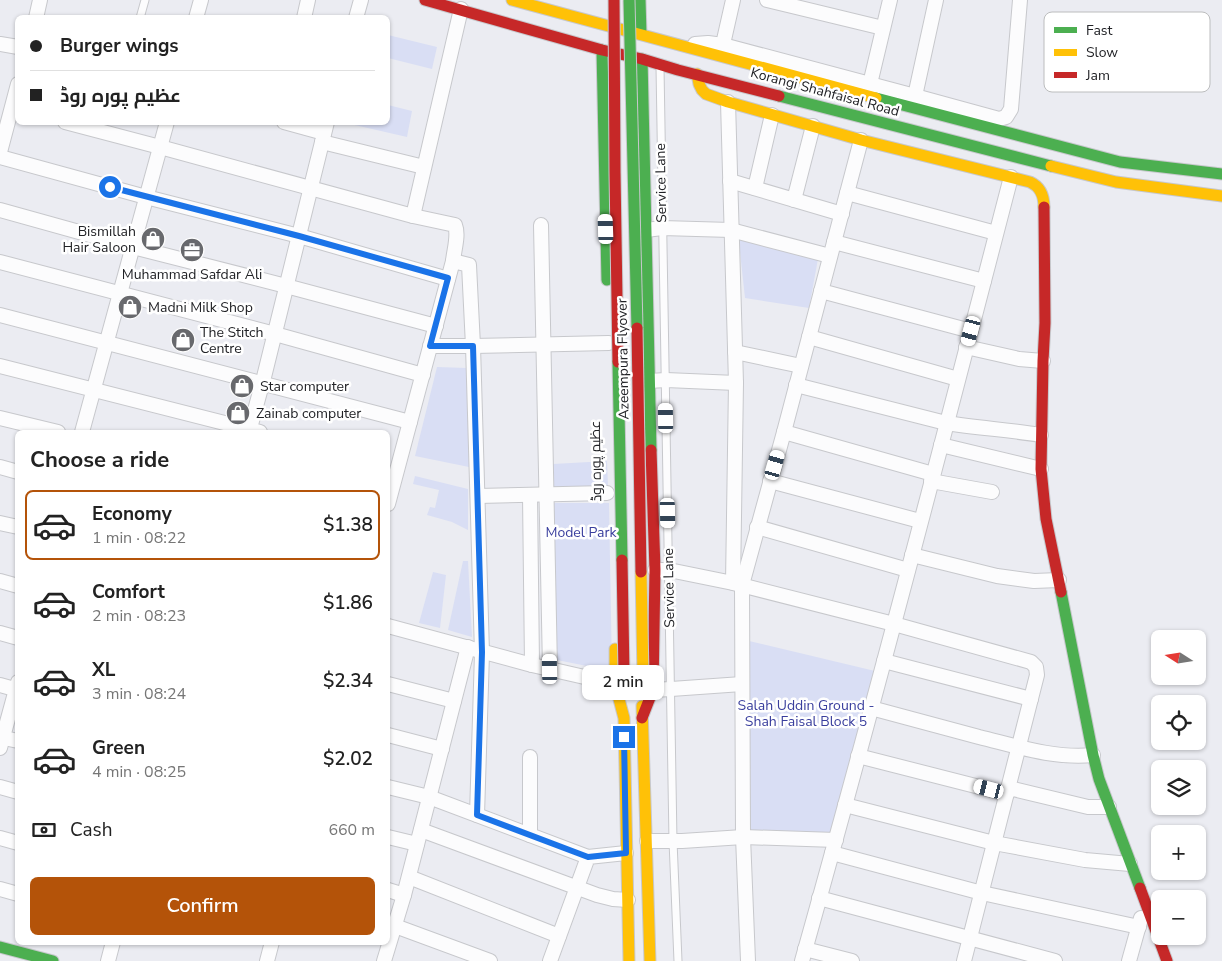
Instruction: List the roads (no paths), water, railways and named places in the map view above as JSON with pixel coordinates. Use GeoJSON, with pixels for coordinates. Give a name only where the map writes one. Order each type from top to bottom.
{"type":"FeatureCollection","features":[{"type":"Feature","properties":{"kind":"main road","name":"Korangi Shahfaisal Road"},"geometry":{"type":"LineString","coordinates":[[425,0],[602,50],[1116,182],[1222,196]]}},
{"type":"Feature","properties":{"kind":"main road"},"geometry":{"type":"LineString","coordinates":[[512,0],[680,44]]}},
{"type":"Feature","properties":{"kind":"main road"},"geometry":{"type":"LineString","coordinates":[[604,25],[606,0]]}},
{"type":"Feature","properties":{"kind":"main road","name":"Azeempura Flyover"},"geometry":{"type":"LineString","coordinates":[[614,0],[619,679],[624,718],[626,853]]}},
{"type":"Feature","properties":{"kind":"main road","name":"Azeempura Flyover"},"geometry":{"type":"LineString","coordinates":[[629,0],[639,422],[642,718]]}},
{"type":"Feature","properties":{"kind":"main road"},"geometry":{"type":"LineString","coordinates":[[640,0],[641,34]]}},
{"type":"Feature","properties":{"kind":"main road","name":"عظیم پورہ روڈ"},"geometry":{"type":"LineString","coordinates":[[602,50],[619,679]]}},
{"type":"Feature","properties":{"kind":"main road","name":"Korangi Shahfaisal Road"},"geometry":{"type":"LineString","coordinates":[[722,51],[1120,162],[1222,174]]}},
{"type":"Feature","properties":{"kind":"main road"},"geometry":{"type":"LineString","coordinates":[[642,59],[649,381],[662,570],[653,690],[642,718],[650,961]]}},
{"type":"Feature","properties":{"kind":"main road"},"geometry":{"type":"LineString","coordinates":[[696,74],[699,84],[706,94],[728,102],[861,140],[1036,184],[1041,190],[1044,199],[1045,323],[1040,469],[1046,519],[1099,780],[1167,961]]}},
{"type":"Feature","properties":{"kind":"main road"},"geometry":{"type":"LineString","coordinates":[[602,80],[642,76]]}},
{"type":"Feature","properties":{"kind":"main road"},"geometry":{"type":"LineString","coordinates":[[626,853],[629,961]]}},
{"type":"Feature","properties":{"kind":"main road"},"geometry":{"type":"LineString","coordinates":[[0,947],[53,961]]}},
{"type":"Feature","properties":{"kind":"main road"},"geometry":{"type":"LineString","coordinates":[[0,956],[21,961]]}},
{"type":"Feature","properties":{"kind":"street"},"geometry":{"type":"LineString","coordinates":[[39,15],[40,0]]}},
{"type":"Feature","properties":{"kind":"street"},"geometry":{"type":"LineString","coordinates":[[197,15],[201,0]]}},
{"type":"Feature","properties":{"kind":"street"},"geometry":{"type":"LineString","coordinates":[[305,15],[308,0]]}},
{"type":"Feature","properties":{"kind":"street"},"geometry":{"type":"LineString","coordinates":[[357,15],[361,0]]}},
{"type":"Feature","properties":{"kind":"street"},"geometry":{"type":"LineString","coordinates":[[722,51],[734,0]]}},
{"type":"Feature","properties":{"kind":"street"},"geometry":{"type":"LineString","coordinates":[[767,0],[883,28]]}},
{"type":"Feature","properties":{"kind":"street"},"geometry":{"type":"LineString","coordinates":[[870,84],[890,0]]}},
{"type":"Feature","properties":{"kind":"street"},"geometry":{"type":"LineString","coordinates":[[915,96],[936,0]]}},
{"type":"Feature","properties":{"kind":"street"},"geometry":{"type":"LineString","coordinates":[[680,44],[708,43],[722,51],[870,84],[999,119],[1006,116],[1010,109],[1020,0]]}},
{"type":"Feature","properties":{"kind":"street"},"geometry":{"type":"LineString","coordinates":[[413,216],[461,9]]}},
{"type":"Feature","properties":{"kind":"street"},"geometry":{"type":"LineString","coordinates":[[0,44],[15,47]]}},
{"type":"Feature","properties":{"kind":"street"},"geometry":{"type":"LineString","coordinates":[[728,102],[736,352],[737,584],[742,684],[743,837],[748,961]]}},
{"type":"Feature","properties":{"kind":"street"},"geometry":{"type":"LineString","coordinates":[[0,152],[14,109]]}},
{"type":"Feature","properties":{"kind":"street"},"geometry":{"type":"LineString","coordinates":[[755,188],[772,115]]}},
{"type":"Feature","properties":{"kind":"street"},"geometry":{"type":"LineString","coordinates":[[76,125],[413,216],[455,225],[457,234],[453,261],[410,422],[392,468],[390,486]]}},
{"type":"Feature","properties":{"kind":"street"},"geometry":{"type":"LineString","coordinates":[[83,430],[165,125]]}},
{"type":"Feature","properties":{"kind":"street"},"geometry":{"type":"LineString","coordinates":[[296,125],[324,132],[424,167]]}},
{"type":"Feature","properties":{"kind":"street"},"geometry":{"type":"LineString","coordinates":[[794,200],[814,126]]}},
{"type":"Feature","properties":{"kind":"street"},"geometry":{"type":"LineString","coordinates":[[253,430],[262,383],[324,132]]}},
{"type":"Feature","properties":{"kind":"street"},"geometry":{"type":"LineString","coordinates":[[737,584],[757,527],[784,432],[861,140]]}},
{"type":"Feature","properties":{"kind":"street"},"geometry":{"type":"LineString","coordinates":[[0,157],[299,236],[448,278]]}},
{"type":"Feature","properties":{"kind":"street"},"geometry":{"type":"LineString","coordinates":[[852,961],[803,955],[894,624],[1011,178]]}},
{"type":"Feature","properties":{"kind":"street"},"geometry":{"type":"LineString","coordinates":[[730,181],[842,214]]}},
{"type":"Feature","properties":{"kind":"street"},"geometry":{"type":"LineString","coordinates":[[847,193],[996,233]]}},
{"type":"Feature","properties":{"kind":"street"},"geometry":{"type":"LineString","coordinates":[[0,210],[133,247],[436,326]]}},
{"type":"Feature","properties":{"kind":"street"},"geometry":{"type":"LineString","coordinates":[[541,226],[545,344],[550,669]]}},
{"type":"Feature","properties":{"kind":"street"},"geometry":{"type":"LineString","coordinates":[[646,230],[662,228],[731,230],[830,256]]}},
{"type":"Feature","properties":{"kind":"street"},"geometry":{"type":"LineString","coordinates":[[834,242],[984,281]]}},
{"type":"Feature","properties":{"kind":"street"},"geometry":{"type":"LineString","coordinates":[[453,261],[469,265],[473,346],[482,652],[477,815]]}},
{"type":"Feature","properties":{"kind":"street"},"geometry":{"type":"LineString","coordinates":[[0,262],[423,375]]}},
{"type":"Feature","properties":{"kind":"street"},"geometry":{"type":"LineString","coordinates":[[821,291],[971,331]]}},
{"type":"Feature","properties":{"kind":"street"},"geometry":{"type":"LineString","coordinates":[[0,315],[410,422]]}},
{"type":"Feature","properties":{"kind":"street"},"geometry":{"type":"LineString","coordinates":[[809,337],[958,379]]}},
{"type":"Feature","properties":{"kind":"street"},"geometry":{"type":"LineString","coordinates":[[430,346],[609,343]]}},
{"type":"Feature","properties":{"kind":"street"},"geometry":{"type":"LineString","coordinates":[[966,347],[1019,359],[1043,361]]}},
{"type":"Feature","properties":{"kind":"street"},"geometry":{"type":"LineString","coordinates":[[736,352],[801,366]]}},
{"type":"Feature","properties":{"kind":"street"},"geometry":{"type":"LineString","coordinates":[[0,366],[245,430]]}},
{"type":"Feature","properties":{"kind":"street"},"geometry":{"type":"LineString","coordinates":[[649,381],[736,383]]}},
{"type":"Feature","properties":{"kind":"street"},"geometry":{"type":"LineString","coordinates":[[796,385],[946,423],[1041,435]]}},
{"type":"Feature","properties":{"kind":"street"},"geometry":{"type":"LineString","coordinates":[[0,418],[50,430]]}},
{"type":"Feature","properties":{"kind":"street"},"geometry":{"type":"LineString","coordinates":[[784,432],[932,477],[992,492]]}},
{"type":"Feature","properties":{"kind":"street"},"geometry":{"type":"LineString","coordinates":[[940,445],[1040,469]]}},
{"type":"Feature","properties":{"kind":"street"},"geometry":{"type":"LineString","coordinates":[[0,467],[15,471]]}},
{"type":"Feature","properties":{"kind":"street"},"geometry":{"type":"LineString","coordinates":[[770,481],[920,521]]}},
{"type":"Feature","properties":{"kind":"street"},"geometry":{"type":"LineString","coordinates":[[478,496],[607,494]]}},
{"type":"Feature","properties":{"kind":"street"},"geometry":{"type":"LineString","coordinates":[[530,496],[532,665]]}},
{"type":"Feature","properties":{"kind":"street"},"geometry":{"type":"LineString","coordinates":[[0,523],[15,526]]}},
{"type":"Feature","properties":{"kind":"street"},"geometry":{"type":"LineString","coordinates":[[757,527],[908,570]]}},
{"type":"Feature","properties":{"kind":"street"},"geometry":{"type":"LineString","coordinates":[[912,556],[1012,578],[1034,581],[1059,580]]}},
{"type":"Feature","properties":{"kind":"street"},"geometry":{"type":"LineString","coordinates":[[662,570],[737,584],[894,624],[1031,662],[1036,667],[1037,675],[964,961]]}},
{"type":"Feature","properties":{"kind":"street"},"geometry":{"type":"LineString","coordinates":[[0,581],[15,585]]}},
{"type":"Feature","properties":{"kind":"street"},"geometry":{"type":"LineString","coordinates":[[390,627],[532,665],[619,679]]}},
{"type":"Feature","properties":{"kind":"street"},"geometry":{"type":"LineString","coordinates":[[0,633],[15,637]]}},
{"type":"Feature","properties":{"kind":"street"},"geometry":{"type":"LineString","coordinates":[[390,935],[395,926],[409,877],[468,647]]}},
{"type":"Feature","properties":{"kind":"street"},"geometry":{"type":"LineString","coordinates":[[884,661],[1031,699]]}},
{"type":"Feature","properties":{"kind":"street"},"geometry":{"type":"LineString","coordinates":[[653,690],[742,684]]}},
{"type":"Feature","properties":{"kind":"street"},"geometry":{"type":"LineString","coordinates":[[0,685],[15,687]]}},
{"type":"Feature","properties":{"kind":"street"},"geometry":{"type":"LineString","coordinates":[[390,685],[454,701]]}},
{"type":"Feature","properties":{"kind":"street"},"geometry":{"type":"LineString","coordinates":[[15,694],[1,740],[15,741]]}},
{"type":"Feature","properties":{"kind":"street"},"geometry":{"type":"LineString","coordinates":[[871,708],[1019,747],[1063,756],[1093,756]]}},
{"type":"Feature","properties":{"kind":"street"},"geometry":{"type":"LineString","coordinates":[[390,736],[442,749]]}},
{"type":"Feature","properties":{"kind":"street"},"geometry":{"type":"LineString","coordinates":[[858,756],[1008,791],[1088,807],[1109,806]]}},
{"type":"Feature","properties":{"kind":"street"},"geometry":{"type":"LineString","coordinates":[[530,757],[530,835]]}},
{"type":"Feature","properties":{"kind":"street"},"geometry":{"type":"LineString","coordinates":[[0,787],[15,791]]}},
{"type":"Feature","properties":{"kind":"street"},"geometry":{"type":"LineString","coordinates":[[390,787],[429,797],[588,857],[626,853]]}},
{"type":"Feature","properties":{"kind":"street"},"geometry":{"type":"LineString","coordinates":[[845,805],[994,843],[1104,863],[1130,864]]}},
{"type":"Feature","properties":{"kind":"street"},"geometry":{"type":"LineString","coordinates":[[421,830],[596,895],[628,900]]}},
{"type":"Feature","properties":{"kind":"street"},"geometry":{"type":"LineString","coordinates":[[390,837],[417,844]]}},
{"type":"Feature","properties":{"kind":"street"},"geometry":{"type":"LineString","coordinates":[[647,841],[743,837],[834,846],[982,893],[1139,927]]}},
{"type":"Feature","properties":{"kind":"street"},"geometry":{"type":"LineString","coordinates":[[0,838],[15,842]]}},
{"type":"Feature","properties":{"kind":"street"},"geometry":{"type":"LineString","coordinates":[[550,961],[588,857]]}},
{"type":"Feature","properties":{"kind":"street"},"geometry":{"type":"LineString","coordinates":[[409,877],[559,936]]}},
{"type":"Feature","properties":{"kind":"street"},"geometry":{"type":"LineString","coordinates":[[0,889],[15,893]]}},
{"type":"Feature","properties":{"kind":"street"},"geometry":{"type":"LineString","coordinates":[[390,890],[404,894]]}},
{"type":"Feature","properties":{"kind":"street"},"geometry":{"type":"LineString","coordinates":[[820,898],[1055,961]]}},
{"type":"Feature","properties":{"kind":"street"},"geometry":{"type":"LineString","coordinates":[[1130,961],[1146,905]]}},
{"type":"Feature","properties":{"kind":"street"},"geometry":{"type":"LineString","coordinates":[[395,926],[490,961]]}},
{"type":"Feature","properties":{"kind":"street"},"geometry":{"type":"LineString","coordinates":[[108,961],[112,945]]}},
{"type":"Feature","properties":{"kind":"street"},"geometry":{"type":"LineString","coordinates":[[267,961],[271,945]]}},
{"type":"Feature","properties":{"kind":"street"},"geometry":{"type":"LineString","coordinates":[[384,961],[386,945]]}},
{"type":"Feature","properties":{"kind":"lane"},"geometry":{"type":"LineString","coordinates":[[141,15],[145,0]]}},
{"type":"Feature","properties":{"kind":"lane","name":"Service Lane"},"geometry":{"type":"LineString","coordinates":[[660,64],[666,380],[662,570],[671,689],[673,841],[678,961]]}},
{"type":"Feature","properties":{"kind":"place","name":"Bismillah Hair Saloon"},"geometry":{"type":"Point","coordinates":[153,239]}},
{"type":"Feature","properties":{"kind":"place","name":"Muhammad Safdar Ali"},"geometry":{"type":"Point","coordinates":[192,250]}},
{"type":"Feature","properties":{"kind":"place","name":"Madni Milk Shop"},"geometry":{"type":"Point","coordinates":[130,307]}},
{"type":"Feature","properties":{"kind":"place","name":"The Stitch Centre"},"geometry":{"type":"Point","coordinates":[183,340]}},
{"type":"Feature","properties":{"kind":"place","name":"Star computer"},"geometry":{"type":"Point","coordinates":[242,386]}},
{"type":"Feature","properties":{"kind":"place","name":"Zainab computer"},"geometry":{"type":"Point","coordinates":[238,413]}},
{"type":"Feature","properties":{"kind":"park label","name":"Model Park"},"geometry":{"type":"Point","coordinates":[581,532]}},
{"type":"Feature","properties":{"kind":"park label","name":"Salah Uddin Ground - Shah Faisal Block 5"},"geometry":{"type":"Point","coordinates":[806,714]}}]}
